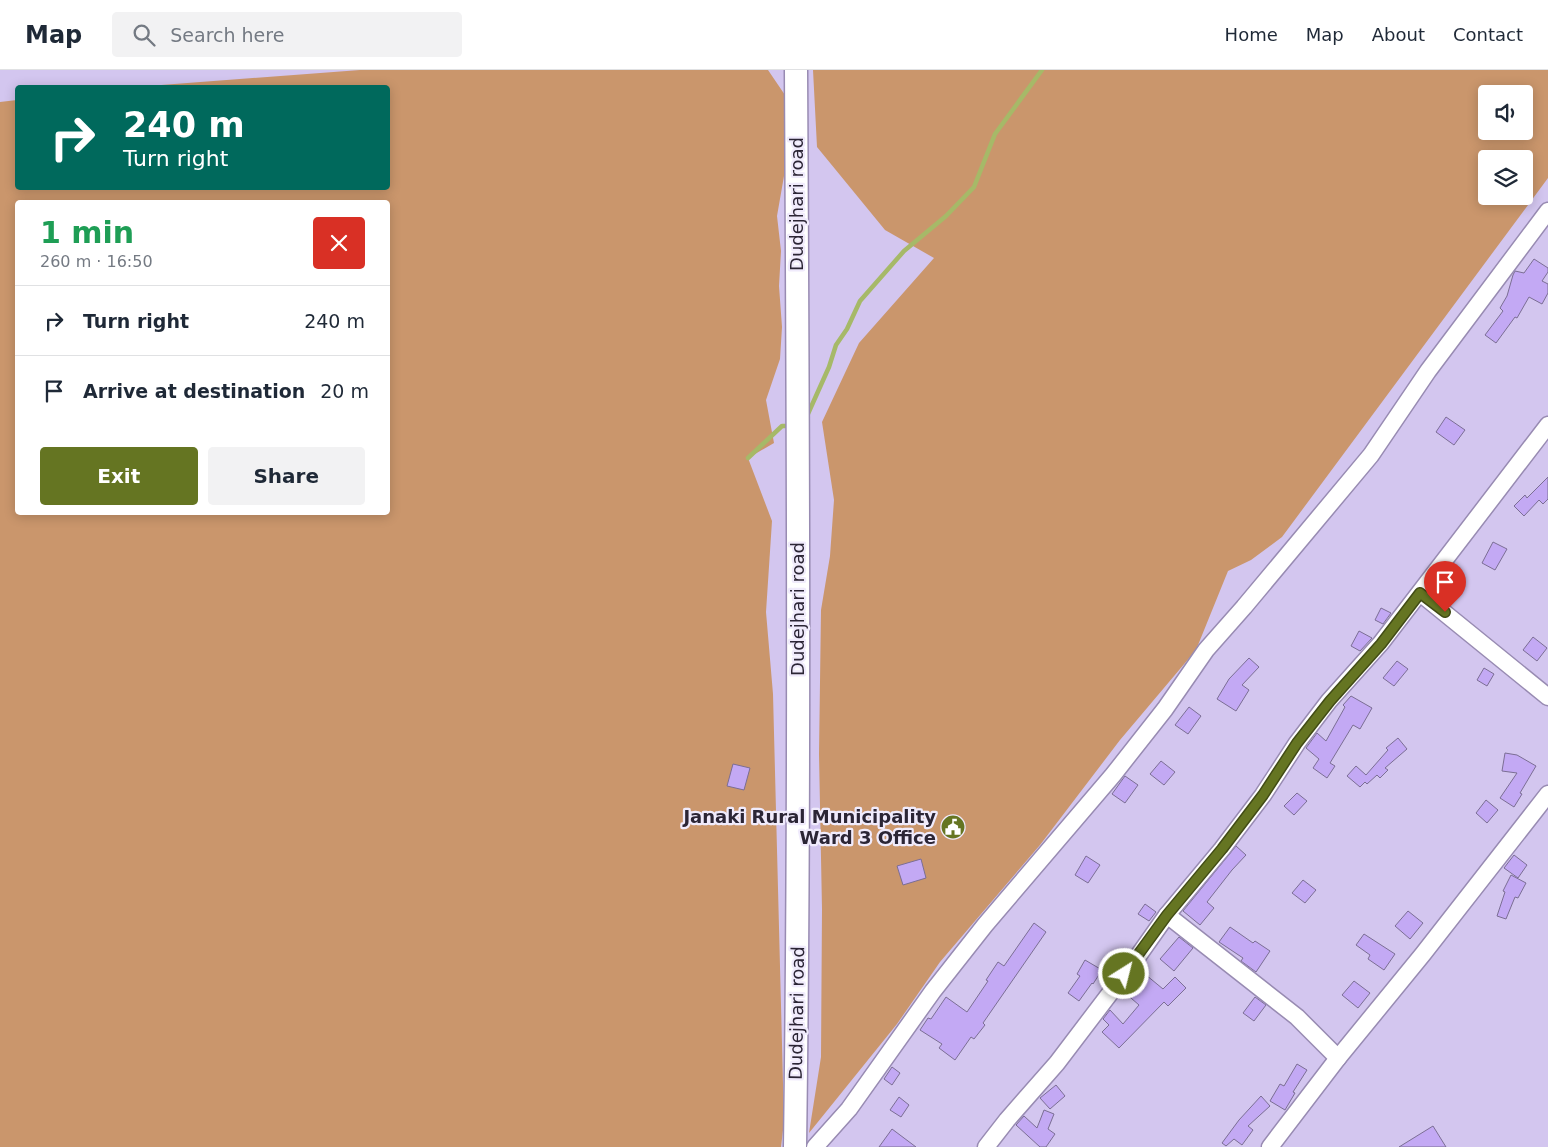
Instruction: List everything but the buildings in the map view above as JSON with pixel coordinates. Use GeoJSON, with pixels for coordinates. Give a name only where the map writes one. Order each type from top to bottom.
{"type":"FeatureCollection","features":[{"type":"Feature","properties":{"kind":"street","name":"Dudejhari road"},"geometry":{"type":"LineString","coordinates":[[795,1147],[798,433],[796,70]]}},
{"type":"Feature","properties":{"kind":"street"},"geometry":{"type":"LineString","coordinates":[[816,1147],[849,1109],[932,991],[985,925],[1113,775],[1165,709],[1206,650],[1371,455],[1428,371],[1548,211]]}},
{"type":"Feature","properties":{"kind":"street"},"geometry":{"type":"LineString","coordinates":[[986,1147],[1057,1063],[1167,915],[1222,849],[1263,795],[1297,743],[1324,708],[1381,644],[1548,426]]}},
{"type":"Feature","properties":{"kind":"street"},"geometry":{"type":"LineString","coordinates":[[1420,593],[1548,697]]}},
{"type":"Feature","properties":{"kind":"street"},"geometry":{"type":"LineString","coordinates":[[1270,1147],[1338,1058],[1423,954],[1548,794]]}},
{"type":"Feature","properties":{"kind":"street"},"geometry":{"type":"LineString","coordinates":[[1167,915],[1297,1017],[1338,1058]]}},
{"type":"Feature","properties":{"kind":"shaded area"},"geometry":{"type":"Polygon","coordinates":[[[360,70],[768,70],[787,98],[784,176],[777,216],[781,251],[779,286],[782,327],[780,359],[766,400],[774,443],[748,458],[772,521],[766,612],[773,694],[784,1122],[781,1147],[0,1147],[0,102],[15,100],[15,190],[390,190],[390,85],[161,85],[360,70]]]}},
{"type":"Feature","properties":{"kind":"shaded area"},"geometry":{"type":"Polygon","coordinates":[[[813,70],[1548,70],[1548,178],[1533,198],[1533,150],[1478,150],[1478,205],[1528,205],[1282,537],[1251,560],[1228,571],[1196,650],[1120,740],[1040,845],[940,962],[897,1024],[809,1133],[821,1057],[822,909],[819,754],[821,610],[830,556],[834,500],[822,422],[859,343],[934,258],[885,230],[817,147],[813,70]]]}},
{"type":"Feature","properties":{"kind":"waterway"},"geometry":{"type":"LineString","coordinates":[[807,416],[829,367],[836,345],[847,329],[860,301],[904,251],[946,216],[974,187],[995,134],[1042,70]]}},
{"type":"Feature","properties":{"kind":"waterway"},"geometry":{"type":"LineString","coordinates":[[748,458],[782,426],[785,426]]}},
{"type":"Feature","properties":{"kind":"place","name":"Janaki Rural Municipality Ward 3 Office"},"geometry":{"type":"Point","coordinates":[953,827]}},
{"type":"Feature","properties":{"kind":"route"},"geometry":{"type":"LineString","coordinates":[[1124,974],[1167,915],[1222,849],[1263,795],[1297,743],[1330,701],[1381,644],[1420,593],[1445,612]]}}]}
